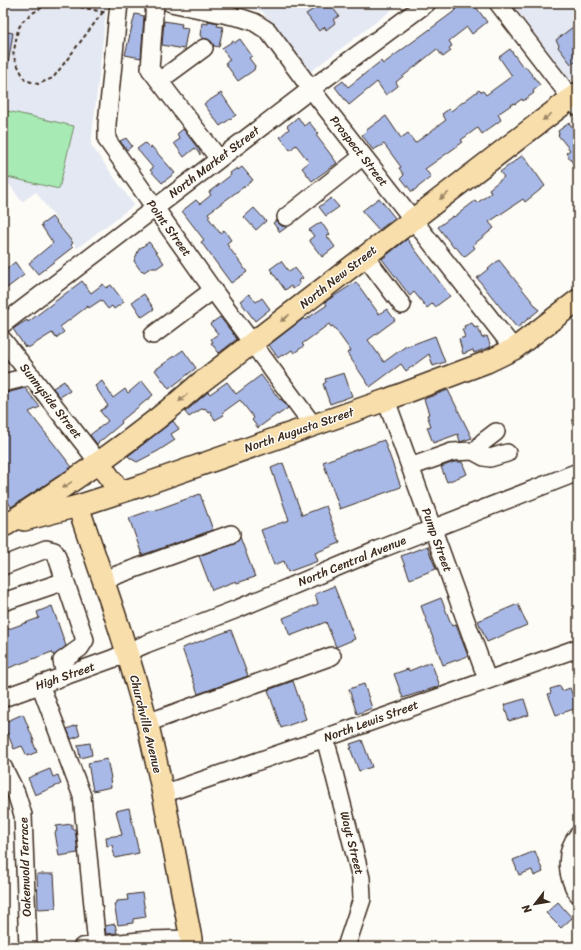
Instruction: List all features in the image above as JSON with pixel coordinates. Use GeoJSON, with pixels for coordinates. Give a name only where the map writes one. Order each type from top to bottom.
{"type":"FeatureCollection","features":[{"type":"Feature","properties":{"kind":"main road","name":"North New Street"},"geometry":{"type":"LineString","coordinates":[[5,525],[99,463],[176,405],[200,383],[412,219],[576,100]]}},
{"type":"Feature","properties":{"kind":"main road","name":"North Augusta Street"},"geometry":{"type":"LineString","coordinates":[[5,525],[78,506],[120,492],[386,400],[487,362],[514,349],[578,300]]}},
{"type":"Feature","properties":{"kind":"main road"},"geometry":{"type":"LineString","coordinates":[[99,463],[120,492]]}},
{"type":"Feature","properties":{"kind":"main road","name":"Churchville Avenue"},"geometry":{"type":"LineString","coordinates":[[78,506],[127,652],[147,723],[163,794],[191,943]]}},
{"type":"Feature","properties":{"kind":"street"},"geometry":{"type":"LineString","coordinates":[[155,3],[150,69],[219,159]]}},
{"type":"Feature","properties":{"kind":"street","name":"Prospect Street"},"geometry":{"type":"LineString","coordinates":[[171,3],[242,18],[261,26],[268,31],[311,89],[514,349]]}},
{"type":"Feature","properties":{"kind":"street","name":"North Market Street"},"geometry":{"type":"LineString","coordinates":[[3,324],[311,89],[427,3]]}},
{"type":"Feature","properties":{"kind":"street"},"geometry":{"type":"LineString","coordinates":[[498,3],[576,100]]}},
{"type":"Feature","properties":{"kind":"street","name":"Point Street"},"geometry":{"type":"LineString","coordinates":[[113,10],[107,140],[213,290],[313,425]]}},
{"type":"Feature","properties":{"kind":"street"},"geometry":{"type":"LineString","coordinates":[[159,81],[204,48]]}},
{"type":"Feature","properties":{"kind":"street"},"geometry":{"type":"LineString","coordinates":[[286,217],[363,156]]}},
{"type":"Feature","properties":{"kind":"street"},"geometry":{"type":"LineString","coordinates":[[365,256],[402,305]]}},
{"type":"Feature","properties":{"kind":"street"},"geometry":{"type":"LineString","coordinates":[[153,335],[213,290]]}},
{"type":"Feature","properties":{"kind":"street","name":"Sunnyside Street"},"geometry":{"type":"LineString","coordinates":[[3,340],[99,463]]}},
{"type":"Feature","properties":{"kind":"street"},"geometry":{"type":"LineString","coordinates":[[3,383],[32,376]]}},
{"type":"Feature","properties":{"kind":"street","name":"Pump Street"},"geometry":{"type":"LineString","coordinates":[[386,400],[487,680]]}},
{"type":"Feature","properties":{"kind":"street"},"geometry":{"type":"LineString","coordinates":[[476,452],[483,442],[496,432]]}},
{"type":"Feature","properties":{"kind":"street"},"geometry":{"type":"LineString","coordinates":[[410,467],[452,452],[473,451],[484,457],[490,458],[507,453]]}},
{"type":"Feature","properties":{"kind":"street","name":"North Central Avenue"},"geometry":{"type":"LineString","coordinates":[[127,652],[237,609],[316,574],[578,472]]}},
{"type":"Feature","properties":{"kind":"street"},"geometry":{"type":"LineString","coordinates":[[103,580],[231,534]]}},
{"type":"Feature","properties":{"kind":"street"},"geometry":{"type":"LineString","coordinates":[[3,566],[46,549],[51,550],[56,554],[85,640],[80,648],[62,661],[61,663],[65,675]]}},
{"type":"Feature","properties":{"kind":"street"},"geometry":{"type":"LineString","coordinates":[[3,602],[65,581]]}},
{"type":"Feature","properties":{"kind":"street","name":"North Lewis Street"},"geometry":{"type":"LineString","coordinates":[[163,794],[578,648]]}},
{"type":"Feature","properties":{"kind":"street","name":"High Street"},"geometry":{"type":"LineString","coordinates":[[3,698],[65,675],[112,660],[127,652]]}},
{"type":"Feature","properties":{"kind":"street"},"geometry":{"type":"LineString","coordinates":[[147,723],[332,656]]}},
{"type":"Feature","properties":{"kind":"street"},"geometry":{"type":"LineString","coordinates":[[40,684],[82,796],[90,946],[191,943]]}},
{"type":"Feature","properties":{"kind":"street","name":"Wayt Street"},"geometry":{"type":"LineString","coordinates":[[325,738],[361,878],[362,899],[346,947]]}},
{"type":"Feature","properties":{"kind":"street","name":"Oakenwold Terrace"},"geometry":{"type":"LineString","coordinates":[[3,767],[16,792],[23,815],[28,947]]}},
{"type":"Feature","properties":{"kind":"street"},"geometry":{"type":"LineString","coordinates":[[578,835],[571,845],[569,855],[569,874],[578,894]]}},
{"type":"Feature","properties":{"kind":"path"},"geometry":{"type":"LineString","coordinates":[[76,6],[113,10],[53,78],[38,84],[25,80],[13,56],[18,29],[23,21],[31,14],[43,7],[76,6]]}},
{"type":"Feature","properties":{"kind":"shaded area"},"geometry":{"type":"Polygon","coordinates":[[[3,3],[107,3],[91,145],[134,205],[77,248],[36,192],[22,202],[3,177],[3,3]]]}},
{"type":"Feature","properties":{"kind":"shaded area"},"geometry":{"type":"Polygon","coordinates":[[[227,3],[401,3],[310,72],[262,11],[227,3]]]}},
{"type":"Feature","properties":{"kind":"shaded area"},"geometry":{"type":"Polygon","coordinates":[[[510,3],[578,3],[578,73],[569,80],[510,3]]]}},
{"type":"Feature","properties":{"kind":"green space"},"geometry":{"type":"Polygon","coordinates":[[[3,110],[74,126],[59,189],[3,176],[3,110]]]}},
{"type":"Feature","properties":{"kind":"building"},"geometry":{"type":"Polygon","coordinates":[[[311,3],[329,3],[339,16],[333,20],[335,23],[326,30],[325,27],[319,31],[306,14],[315,8],[311,3]]]}},
{"type":"Feature","properties":{"kind":"building"},"geometry":{"type":"Polygon","coordinates":[[[452,3],[473,3],[487,22],[472,34],[467,27],[449,41],[452,46],[449,48],[451,51],[443,57],[437,49],[396,82],[398,86],[386,95],[377,82],[349,105],[335,87],[343,81],[348,87],[381,61],[383,64],[456,10],[452,3]]]}},
{"type":"Feature","properties":{"kind":"building"},"geometry":{"type":"Polygon","coordinates":[[[135,14],[144,16],[141,58],[125,55],[135,14]]]}},
{"type":"Feature","properties":{"kind":"building"},"geometry":{"type":"Polygon","coordinates":[[[164,21],[182,24],[181,27],[188,28],[184,49],[162,45],[164,21]]]}},
{"type":"Feature","properties":{"kind":"building"},"geometry":{"type":"Polygon","coordinates":[[[208,21],[218,23],[217,26],[223,27],[219,47],[214,46],[212,42],[208,39],[202,38],[200,35],[202,23],[208,24],[208,21]]]}},
{"type":"Feature","properties":{"kind":"building"},"geometry":{"type":"Polygon","coordinates":[[[578,23],[578,61],[571,64],[558,47],[559,45],[556,40],[578,23]]]}},
{"type":"Feature","properties":{"kind":"building"},"geometry":{"type":"Polygon","coordinates":[[[3,31],[13,33],[8,64],[3,64],[3,31]]]}},
{"type":"Feature","properties":{"kind":"building"},"geometry":{"type":"Polygon","coordinates":[[[240,39],[252,56],[249,58],[255,66],[254,70],[238,81],[225,63],[230,60],[222,48],[233,41],[234,43],[240,39]]]}},
{"type":"Feature","properties":{"kind":"building"},"geometry":{"type":"Polygon","coordinates":[[[510,49],[523,67],[525,66],[540,85],[533,91],[534,93],[523,101],[522,99],[515,104],[514,103],[498,114],[501,120],[482,134],[478,128],[476,129],[461,140],[463,142],[425,169],[431,177],[412,192],[401,178],[404,175],[399,168],[401,167],[384,144],[373,150],[362,135],[366,132],[365,131],[386,116],[401,138],[408,133],[415,143],[446,120],[442,114],[449,109],[451,111],[479,90],[481,92],[483,91],[486,95],[512,76],[499,57],[510,49]]]}},
{"type":"Feature","properties":{"kind":"building"},"geometry":{"type":"Polygon","coordinates":[[[221,93],[236,115],[220,126],[204,104],[221,93]]]}},
{"type":"Feature","properties":{"kind":"building"},"geometry":{"type":"Polygon","coordinates":[[[298,117],[304,126],[309,122],[318,133],[316,135],[337,163],[312,181],[302,168],[309,162],[296,145],[290,150],[280,137],[289,129],[287,126],[298,117]]]}},
{"type":"Feature","properties":{"kind":"building"},"geometry":{"type":"Polygon","coordinates":[[[569,123],[578,135],[578,171],[566,153],[570,150],[558,135],[558,131],[569,123]]]}},
{"type":"Feature","properties":{"kind":"building"},"geometry":{"type":"Polygon","coordinates":[[[183,129],[200,151],[200,155],[195,148],[184,157],[174,143],[180,139],[177,134],[183,129]]]}},
{"type":"Feature","properties":{"kind":"building"},"geometry":{"type":"Polygon","coordinates":[[[126,138],[132,146],[127,150],[120,141],[126,138]]]}},
{"type":"Feature","properties":{"kind":"building"},"geometry":{"type":"Polygon","coordinates":[[[145,143],[150,148],[152,147],[175,173],[162,183],[150,170],[153,168],[137,149],[145,143]]]}},
{"type":"Feature","properties":{"kind":"building"},"geometry":{"type":"Polygon","coordinates":[[[523,155],[545,186],[525,202],[523,199],[489,222],[494,228],[473,245],[475,248],[464,257],[456,247],[454,248],[438,227],[475,201],[477,203],[491,193],[489,189],[504,177],[500,172],[523,155]]]}},
{"type":"Feature","properties":{"kind":"building"},"geometry":{"type":"Polygon","coordinates":[[[242,167],[253,180],[208,213],[210,216],[208,217],[220,233],[224,230],[231,240],[227,243],[228,246],[247,272],[231,283],[201,242],[204,240],[182,211],[196,200],[200,204],[211,195],[209,192],[231,175],[230,173],[237,168],[238,170],[242,167]]]}},
{"type":"Feature","properties":{"kind":"building"},"geometry":{"type":"Polygon","coordinates":[[[331,198],[339,207],[326,216],[319,207],[331,198]]]}},
{"type":"Feature","properties":{"kind":"building"},"geometry":{"type":"Polygon","coordinates":[[[379,198],[395,218],[379,230],[362,211],[379,198]]]}},
{"type":"Feature","properties":{"kind":"building"},"geometry":{"type":"Polygon","coordinates":[[[254,208],[266,221],[256,230],[244,217],[254,208]]]}},
{"type":"Feature","properties":{"kind":"building"},"geometry":{"type":"Polygon","coordinates":[[[52,217],[73,243],[71,245],[73,247],[38,274],[29,263],[53,243],[41,225],[52,217]]]}},
{"type":"Feature","properties":{"kind":"building"},"geometry":{"type":"Polygon","coordinates":[[[277,220],[282,226],[287,227],[280,232],[273,223],[277,220]]]}},
{"type":"Feature","properties":{"kind":"building"},"geometry":{"type":"Polygon","coordinates":[[[321,222],[330,235],[327,236],[335,247],[322,257],[309,240],[314,236],[309,230],[321,222]]]}},
{"type":"Feature","properties":{"kind":"building"},"geometry":{"type":"Polygon","coordinates":[[[407,239],[450,296],[435,307],[433,303],[427,308],[414,292],[410,296],[382,259],[407,239]]]}},
{"type":"Feature","properties":{"kind":"building"},"geometry":{"type":"Polygon","coordinates":[[[149,242],[164,263],[157,268],[150,268],[144,272],[142,270],[141,271],[134,261],[139,249],[149,242]]]}},
{"type":"Feature","properties":{"kind":"building"},"geometry":{"type":"Polygon","coordinates":[[[499,260],[539,310],[517,328],[477,278],[499,260]]]}},
{"type":"Feature","properties":{"kind":"building"},"geometry":{"type":"Polygon","coordinates":[[[281,261],[289,272],[295,268],[303,278],[298,281],[300,284],[293,289],[291,286],[285,290],[270,269],[281,261]]]}},
{"type":"Feature","properties":{"kind":"building"},"geometry":{"type":"Polygon","coordinates":[[[15,262],[24,275],[3,291],[3,272],[15,262]]]}},
{"type":"Feature","properties":{"kind":"building"},"geometry":{"type":"Polygon","coordinates":[[[82,281],[91,293],[103,284],[106,288],[111,285],[124,302],[114,309],[112,306],[108,309],[101,300],[89,308],[88,306],[60,327],[64,332],[56,338],[52,333],[28,348],[26,346],[25,347],[13,329],[27,320],[28,322],[82,281]]]}},
{"type":"Feature","properties":{"kind":"building"},"geometry":{"type":"Polygon","coordinates":[[[356,282],[379,314],[387,309],[395,320],[368,340],[384,362],[406,346],[435,336],[445,362],[433,366],[429,354],[406,371],[401,364],[370,387],[347,353],[351,351],[333,326],[331,327],[329,324],[302,344],[304,346],[294,353],[292,350],[278,358],[269,345],[304,318],[305,320],[327,305],[325,302],[356,282]]]}},
{"type":"Feature","properties":{"kind":"building"},"geometry":{"type":"Polygon","coordinates":[[[144,294],[154,309],[142,317],[132,302],[144,294]]]}},
{"type":"Feature","properties":{"kind":"building"},"geometry":{"type":"Polygon","coordinates":[[[249,294],[256,302],[262,298],[270,309],[255,321],[240,301],[249,294]]]}},
{"type":"Feature","properties":{"kind":"building"},"geometry":{"type":"Polygon","coordinates":[[[220,317],[237,339],[219,353],[211,343],[213,342],[211,339],[218,334],[210,324],[220,317]]]}},
{"type":"Feature","properties":{"kind":"building"},"geometry":{"type":"Polygon","coordinates":[[[472,323],[475,328],[478,327],[482,338],[487,336],[491,347],[474,353],[473,350],[463,354],[459,339],[465,337],[462,329],[465,329],[464,326],[472,323]]]}},
{"type":"Feature","properties":{"kind":"building"},"geometry":{"type":"Polygon","coordinates":[[[183,350],[196,368],[169,389],[155,370],[183,350]]]}},
{"type":"Feature","properties":{"kind":"building"},"geometry":{"type":"Polygon","coordinates":[[[344,373],[352,396],[330,404],[323,384],[326,382],[325,379],[344,373]]]}},
{"type":"Feature","properties":{"kind":"building"},"geometry":{"type":"Polygon","coordinates":[[[261,375],[288,408],[258,428],[252,420],[254,418],[240,400],[222,413],[224,415],[215,420],[210,411],[208,412],[205,408],[189,417],[185,412],[208,392],[210,394],[227,382],[236,394],[261,375]]]}},
{"type":"Feature","properties":{"kind":"building"},"geometry":{"type":"Polygon","coordinates":[[[64,381],[70,391],[60,397],[53,388],[64,381]]]}},
{"type":"Feature","properties":{"kind":"building"},"geometry":{"type":"Polygon","coordinates":[[[102,381],[113,398],[125,389],[128,393],[142,381],[153,395],[121,421],[122,423],[97,444],[90,435],[108,421],[100,411],[108,406],[95,386],[102,381]]]}},
{"type":"Feature","properties":{"kind":"building"},"geometry":{"type":"Polygon","coordinates":[[[25,388],[40,407],[29,412],[72,467],[11,507],[3,493],[3,394],[25,388]]]}},
{"type":"Feature","properties":{"kind":"building"},"geometry":{"type":"Polygon","coordinates":[[[448,390],[472,438],[460,442],[458,434],[433,443],[427,427],[431,426],[424,399],[448,390]]]}},
{"type":"Feature","properties":{"kind":"building"},"geometry":{"type":"Polygon","coordinates":[[[173,421],[179,429],[171,434],[175,440],[137,462],[128,456],[173,421]]]}},
{"type":"Feature","properties":{"kind":"building"},"geometry":{"type":"Polygon","coordinates":[[[384,440],[401,487],[340,509],[323,462],[384,440]]]}},
{"type":"Feature","properties":{"kind":"building"},"geometry":{"type":"Polygon","coordinates":[[[454,462],[462,462],[467,474],[447,482],[441,467],[454,462]]]}},
{"type":"Feature","properties":{"kind":"building"},"geometry":{"type":"Polygon","coordinates":[[[283,463],[302,515],[326,506],[340,543],[315,553],[318,561],[288,572],[284,561],[274,565],[261,530],[289,520],[271,468],[283,463]]]}},
{"type":"Feature","properties":{"kind":"building"},"geometry":{"type":"Polygon","coordinates":[[[200,494],[213,530],[142,555],[129,518],[200,494]]]}},
{"type":"Feature","properties":{"kind":"building"},"geometry":{"type":"Polygon","coordinates":[[[240,537],[255,577],[237,583],[236,581],[212,590],[199,556],[234,543],[238,541],[240,537]]]}},
{"type":"Feature","properties":{"kind":"building"},"geometry":{"type":"Polygon","coordinates":[[[427,546],[436,569],[410,579],[401,556],[427,546]]]}},
{"type":"Feature","properties":{"kind":"building"},"geometry":{"type":"Polygon","coordinates":[[[334,586],[355,639],[336,647],[326,622],[290,636],[283,618],[318,604],[315,594],[334,586]]]}},
{"type":"Feature","properties":{"kind":"building"},"geometry":{"type":"Polygon","coordinates":[[[441,598],[452,626],[456,625],[468,656],[443,665],[421,606],[441,598]]]}},
{"type":"Feature","properties":{"kind":"building"},"geometry":{"type":"Polygon","coordinates":[[[518,604],[527,625],[487,642],[478,621],[518,604]]]}},
{"type":"Feature","properties":{"kind":"building"},"geometry":{"type":"Polygon","coordinates":[[[52,606],[66,646],[54,656],[52,652],[3,670],[3,631],[39,618],[37,612],[52,606]]]}},
{"type":"Feature","properties":{"kind":"building"},"geometry":{"type":"Polygon","coordinates":[[[231,630],[248,676],[198,694],[182,648],[231,630]]]}},
{"type":"Feature","properties":{"kind":"building"},"geometry":{"type":"Polygon","coordinates":[[[431,662],[440,686],[403,698],[394,674],[408,669],[409,671],[431,662]]]}},
{"type":"Feature","properties":{"kind":"building"},"geometry":{"type":"Polygon","coordinates":[[[293,681],[306,719],[281,728],[268,690],[293,681]]]}},
{"type":"Feature","properties":{"kind":"building"},"geometry":{"type":"Polygon","coordinates":[[[364,684],[372,708],[357,714],[349,689],[364,684]]]}},
{"type":"Feature","properties":{"kind":"building"},"geometry":{"type":"Polygon","coordinates":[[[560,686],[562,691],[570,688],[577,708],[556,715],[548,694],[551,693],[550,689],[560,686]]]}},
{"type":"Feature","properties":{"kind":"building"},"geometry":{"type":"Polygon","coordinates":[[[524,699],[529,715],[509,721],[504,705],[524,699]]]}},
{"type":"Feature","properties":{"kind":"building"},"geometry":{"type":"Polygon","coordinates":[[[23,714],[37,752],[27,756],[22,746],[14,749],[3,723],[23,714]]]}},
{"type":"Feature","properties":{"kind":"building"},"geometry":{"type":"Polygon","coordinates":[[[77,725],[80,736],[71,739],[67,729],[77,725]]]}},
{"type":"Feature","properties":{"kind":"building"},"geometry":{"type":"Polygon","coordinates":[[[362,740],[372,767],[359,771],[350,748],[352,748],[350,744],[362,740]]]}},
{"type":"Feature","properties":{"kind":"building"},"geometry":{"type":"Polygon","coordinates":[[[90,743],[92,755],[80,758],[78,745],[90,743]]]}},
{"type":"Feature","properties":{"kind":"building"},"geometry":{"type":"Polygon","coordinates":[[[107,759],[111,778],[111,787],[93,791],[88,763],[107,759]]]}},
{"type":"Feature","properties":{"kind":"building"},"geometry":{"type":"Polygon","coordinates":[[[50,769],[53,777],[58,775],[61,784],[35,795],[28,778],[50,769]]]}},
{"type":"Feature","properties":{"kind":"building"},"geometry":{"type":"Polygon","coordinates":[[[129,808],[139,853],[115,858],[112,845],[107,846],[106,837],[122,835],[116,811],[129,808]]]}},
{"type":"Feature","properties":{"kind":"building"},"geometry":{"type":"Polygon","coordinates":[[[72,824],[72,829],[75,829],[78,853],[59,856],[55,832],[57,831],[56,826],[72,824]]]}},
{"type":"Feature","properties":{"kind":"building"},"geometry":{"type":"Polygon","coordinates":[[[535,851],[543,872],[534,876],[532,870],[519,875],[513,860],[535,851]]]}},
{"type":"Feature","properties":{"kind":"building"},"geometry":{"type":"Polygon","coordinates":[[[37,874],[54,874],[56,908],[38,909],[37,874]]]}},
{"type":"Feature","properties":{"kind":"building"},"geometry":{"type":"Polygon","coordinates":[[[142,893],[146,917],[133,919],[133,923],[118,925],[114,904],[117,903],[117,901],[128,900],[127,895],[142,893]]]}},
{"type":"Feature","properties":{"kind":"building"},"geometry":{"type":"Polygon","coordinates":[[[558,902],[572,918],[561,928],[546,913],[558,902]]]}},
{"type":"Feature","properties":{"kind":"building"},"geometry":{"type":"Polygon","coordinates":[[[115,924],[117,933],[106,934],[105,926],[115,924]]]}}]}
